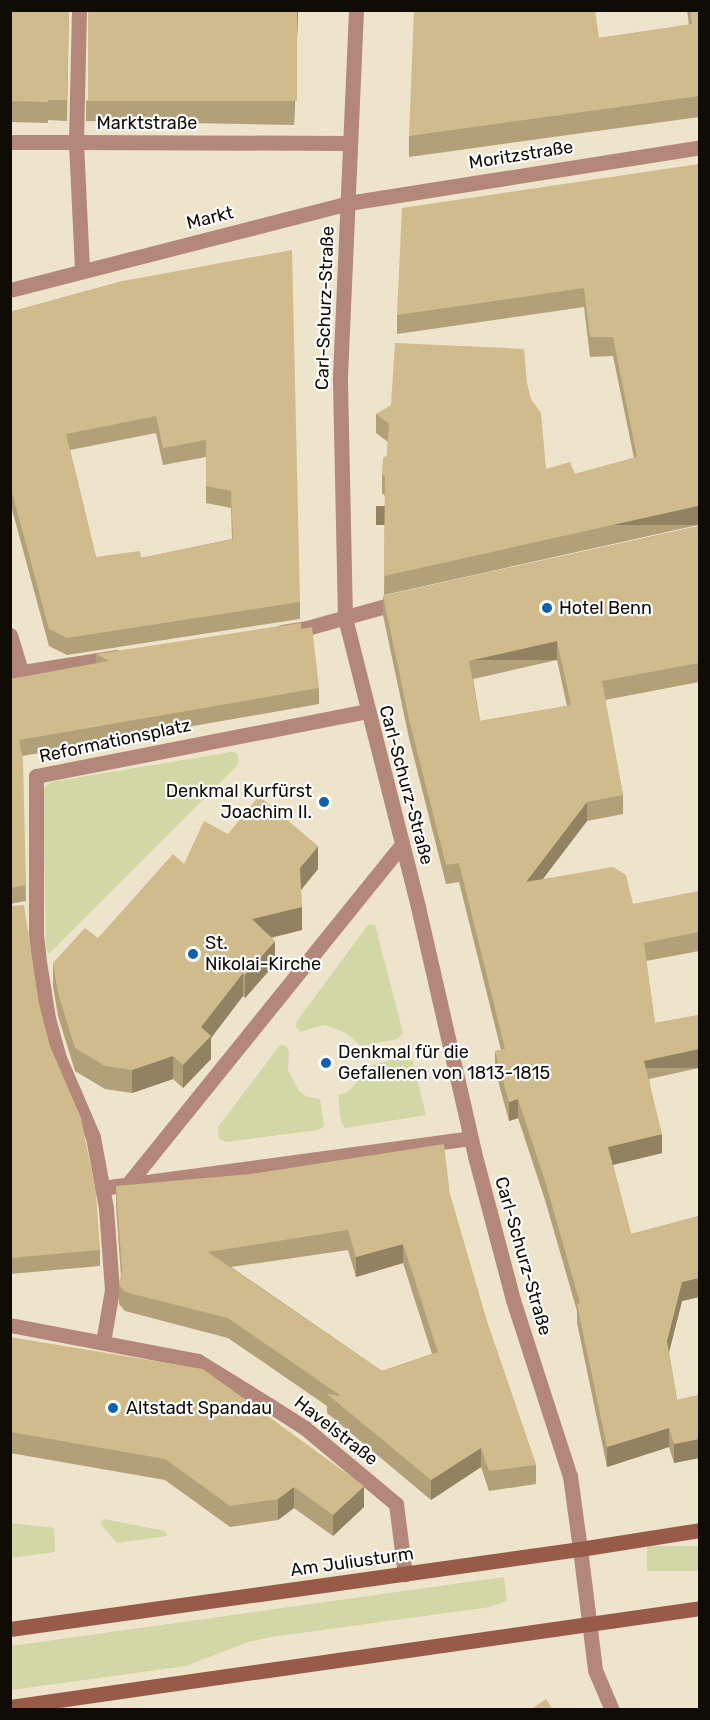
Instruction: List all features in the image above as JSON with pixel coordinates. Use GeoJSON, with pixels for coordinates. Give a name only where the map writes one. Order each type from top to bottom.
{"type":"FeatureCollection","features":[{"type":"Feature","properties":{"kind":"main road","name":"Am Juliusturm"},"geometry":{"type":"LineString","coordinates":[[10,1629],[580,1550],[699,1530]]}},
{"type":"Feature","properties":{"kind":"main road"},"geometry":{"type":"LineString","coordinates":[[10,1707],[699,1608]]}},
{"type":"Feature","properties":{"kind":"street","name":"Marktstraße"},"geometry":{"type":"LineString","coordinates":[[79,10],[76,142],[349,143]]}},
{"type":"Feature","properties":{"kind":"street","name":"Carl-Schurz-Straße"},"geometry":{"type":"LineString","coordinates":[[356,10],[340,381],[345,618],[513,1300],[570,1476],[588,1624],[596,1670],[612,1710]]}},
{"type":"Feature","properties":{"kind":"street"},"geometry":{"type":"LineString","coordinates":[[10,142],[76,142],[82,271]]}},
{"type":"Feature","properties":{"kind":"street","name":"Moritzstraße"},"geometry":{"type":"LineString","coordinates":[[348,202],[699,147]]}},
{"type":"Feature","properties":{"kind":"street","name":"Markt"},"geometry":{"type":"LineString","coordinates":[[10,290],[348,202]]}},
{"type":"Feature","properties":{"kind":"street"},"geometry":{"type":"LineString","coordinates":[[261,635],[307,628],[419,597]]}},
{"type":"Feature","properties":{"kind":"street"},"geometry":{"type":"LineString","coordinates":[[10,635],[16,673],[136,654]]}},
{"type":"Feature","properties":{"kind":"street","name":"Reformationsplatz"},"geometry":{"type":"LineString","coordinates":[[103,1342],[112,1290],[102,1188],[93,1137],[59,1058],[48,1018],[39,962],[36,910],[36,776],[367,711]]}},
{"type":"Feature","properties":{"kind":"street"},"geometry":{"type":"LineString","coordinates":[[128,1184],[402,846]]}},
{"type":"Feature","properties":{"kind":"street"},"geometry":{"type":"LineString","coordinates":[[18,912],[36,910]]}},
{"type":"Feature","properties":{"kind":"street"},"geometry":{"type":"LineString","coordinates":[[102,1188],[471,1137]]}},
{"type":"Feature","properties":{"kind":"street","name":"Havelstraße"},"geometry":{"type":"LineString","coordinates":[[10,1325],[198,1360],[305,1428],[396,1504],[405,1574]]}},
{"type":"Feature","properties":{"kind":"green space"},"geometry":{"type":"Polygon","coordinates":[[[231,752],[237,753],[239,761],[235,768],[49,954],[46,949],[43,789],[51,782],[231,752]]]}},
{"type":"Feature","properties":{"kind":"green space"},"geometry":{"type":"Polygon","coordinates":[[[368,925],[375,925],[403,1033],[397,1039],[361,1046],[346,1033],[329,1026],[323,1025],[300,1032],[296,1027],[297,1021],[368,925]]]}},
{"type":"Feature","properties":{"kind":"green space"},"geometry":{"type":"Polygon","coordinates":[[[280,1045],[286,1046],[289,1051],[288,1070],[299,1091],[307,1097],[320,1099],[324,1126],[318,1130],[226,1142],[219,1139],[218,1127],[280,1045]]]}},
{"type":"Feature","properties":{"kind":"green space"},"geometry":{"type":"Polygon","coordinates":[[[406,1056],[412,1059],[426,1115],[345,1128],[341,1122],[338,1095],[346,1093],[354,1086],[360,1077],[361,1068],[406,1056]]]}},
{"type":"Feature","properties":{"kind":"green space"},"geometry":{"type":"Polygon","coordinates":[[[104,1519],[165,1531],[167,1536],[117,1543],[100,1523],[104,1519]]]}},
{"type":"Feature","properties":{"kind":"green space"},"geometry":{"type":"Polygon","coordinates":[[[10,1523],[54,1528],[55,1552],[11,1558],[10,1523]]]}},
{"type":"Feature","properties":{"kind":"green space"},"geometry":{"type":"Polygon","coordinates":[[[647,1546],[699,1546],[699,1571],[647,1571],[647,1546]]]}},
{"type":"Feature","properties":{"kind":"green space"},"geometry":{"type":"Polygon","coordinates":[[[504,1577],[507,1601],[490,1607],[271,1637],[248,1642],[186,1666],[11,1690],[11,1646],[504,1577]]]}},
{"type":"Feature","properties":{"kind":"building"},"geometry":{"type":"Polygon","coordinates":[[[10,10],[69,10],[67,100],[10,101],[10,10]]]}},
{"type":"Feature","properties":{"kind":"building"},"geometry":{"type":"Polygon","coordinates":[[[88,10],[297,10],[297,101],[88,101],[88,10]]]}},
{"type":"Feature","properties":{"kind":"building"},"geometry":{"type":"Polygon","coordinates":[[[414,10],[595,10],[599,38],[692,24],[690,10],[699,10],[699,96],[409,136],[414,10]]]}},
{"type":"Feature","properties":{"kind":"building"},"geometry":{"type":"Polygon","coordinates":[[[699,164],[699,507],[384,576],[385,477],[382,474],[383,458],[387,455],[389,424],[376,414],[391,405],[395,343],[524,349],[527,384],[531,399],[541,413],[546,469],[570,462],[575,474],[637,457],[613,337],[590,337],[584,288],[397,315],[402,208],[699,164]]]}},
{"type":"Feature","properties":{"kind":"building"},"geometry":{"type":"Polygon","coordinates":[[[292,250],[300,602],[67,638],[49,629],[10,485],[10,312],[123,281],[292,250]],[[156,416],[66,434],[96,557],[140,551],[141,558],[233,539],[231,491],[206,486],[206,440],[163,448],[156,416]]]}},
{"type":"Feature","properties":{"kind":"building"},"geometry":{"type":"Polygon","coordinates":[[[699,526],[699,663],[602,681],[623,795],[587,802],[526,882],[613,867],[626,875],[633,904],[698,891],[699,932],[644,943],[655,1023],[699,1015],[699,1049],[644,1061],[662,1134],[608,1147],[631,1234],[699,1216],[699,1278],[682,1282],[667,1341],[677,1400],[699,1395],[699,1439],[674,1444],[669,1428],[607,1447],[577,1304],[580,1303],[545,1181],[518,1099],[509,1102],[495,1051],[505,1049],[459,863],[446,865],[409,719],[383,596],[699,526]],[[557,641],[469,661],[480,721],[571,705],[557,641]]]}},
{"type":"Feature","properties":{"kind":"building"},"geometry":{"type":"Polygon","coordinates":[[[301,623],[301,629],[312,627],[319,688],[19,740],[23,760],[26,885],[10,888],[10,679],[109,661],[96,654],[301,623]]]}},
{"type":"Feature","properties":{"kind":"building","name":"St. Nikolai-Kirche"},"geometry":{"type":"Polygon","coordinates":[[[259,796],[318,846],[300,868],[302,907],[252,919],[275,941],[245,975],[243,973],[201,1027],[211,1036],[183,1065],[173,1056],[132,1070],[105,1066],[75,1048],[58,993],[53,963],[85,928],[98,938],[173,854],[184,864],[204,821],[228,834],[259,796]]]}},
{"type":"Feature","properties":{"kind":"building"},"geometry":{"type":"Polygon","coordinates":[[[24,905],[39,1004],[50,1046],[81,1118],[96,1193],[100,1250],[10,1258],[10,906],[24,905]]]}},
{"type":"Feature","properties":{"kind":"building"},"geometry":{"type":"Polygon","coordinates":[[[444,1144],[450,1195],[487,1322],[536,1465],[489,1471],[481,1448],[431,1480],[327,1394],[341,1396],[228,1318],[125,1292],[119,1285],[122,1270],[116,1186],[250,1174],[444,1144]],[[348,1230],[208,1252],[382,1371],[438,1352],[403,1244],[356,1257],[348,1230]]]}},
{"type":"Feature","properties":{"kind":"building"},"geometry":{"type":"Polygon","coordinates":[[[10,1337],[203,1369],[364,1486],[333,1515],[294,1487],[278,1499],[230,1506],[165,1459],[10,1432],[10,1337]]]}},
{"type":"Feature","properties":{"kind":"building"},"geometry":{"type":"Polygon","coordinates":[[[546,1699],[553,1710],[530,1710],[546,1699]]]}},
{"type":"Feature","properties":{"kind":"place","name":"Hotel Benn"},"geometry":{"type":"Point","coordinates":[547,608]}},
{"type":"Feature","properties":{"kind":"place","name":"Denkmal Kurfürst Joachim II."},"geometry":{"type":"Point","coordinates":[324,802]}},
{"type":"Feature","properties":{"kind":"place","name":"St. Nikolai-Kirche"},"geometry":{"type":"Point","coordinates":[193,954]}},
{"type":"Feature","properties":{"kind":"place","name":"Denkmal für die Gefallenen von 1813-1815"},"geometry":{"type":"Point","coordinates":[326,1063]}},
{"type":"Feature","properties":{"kind":"place","name":"Altstadt Spandau"},"geometry":{"type":"Point","coordinates":[113,1408]}}]}
